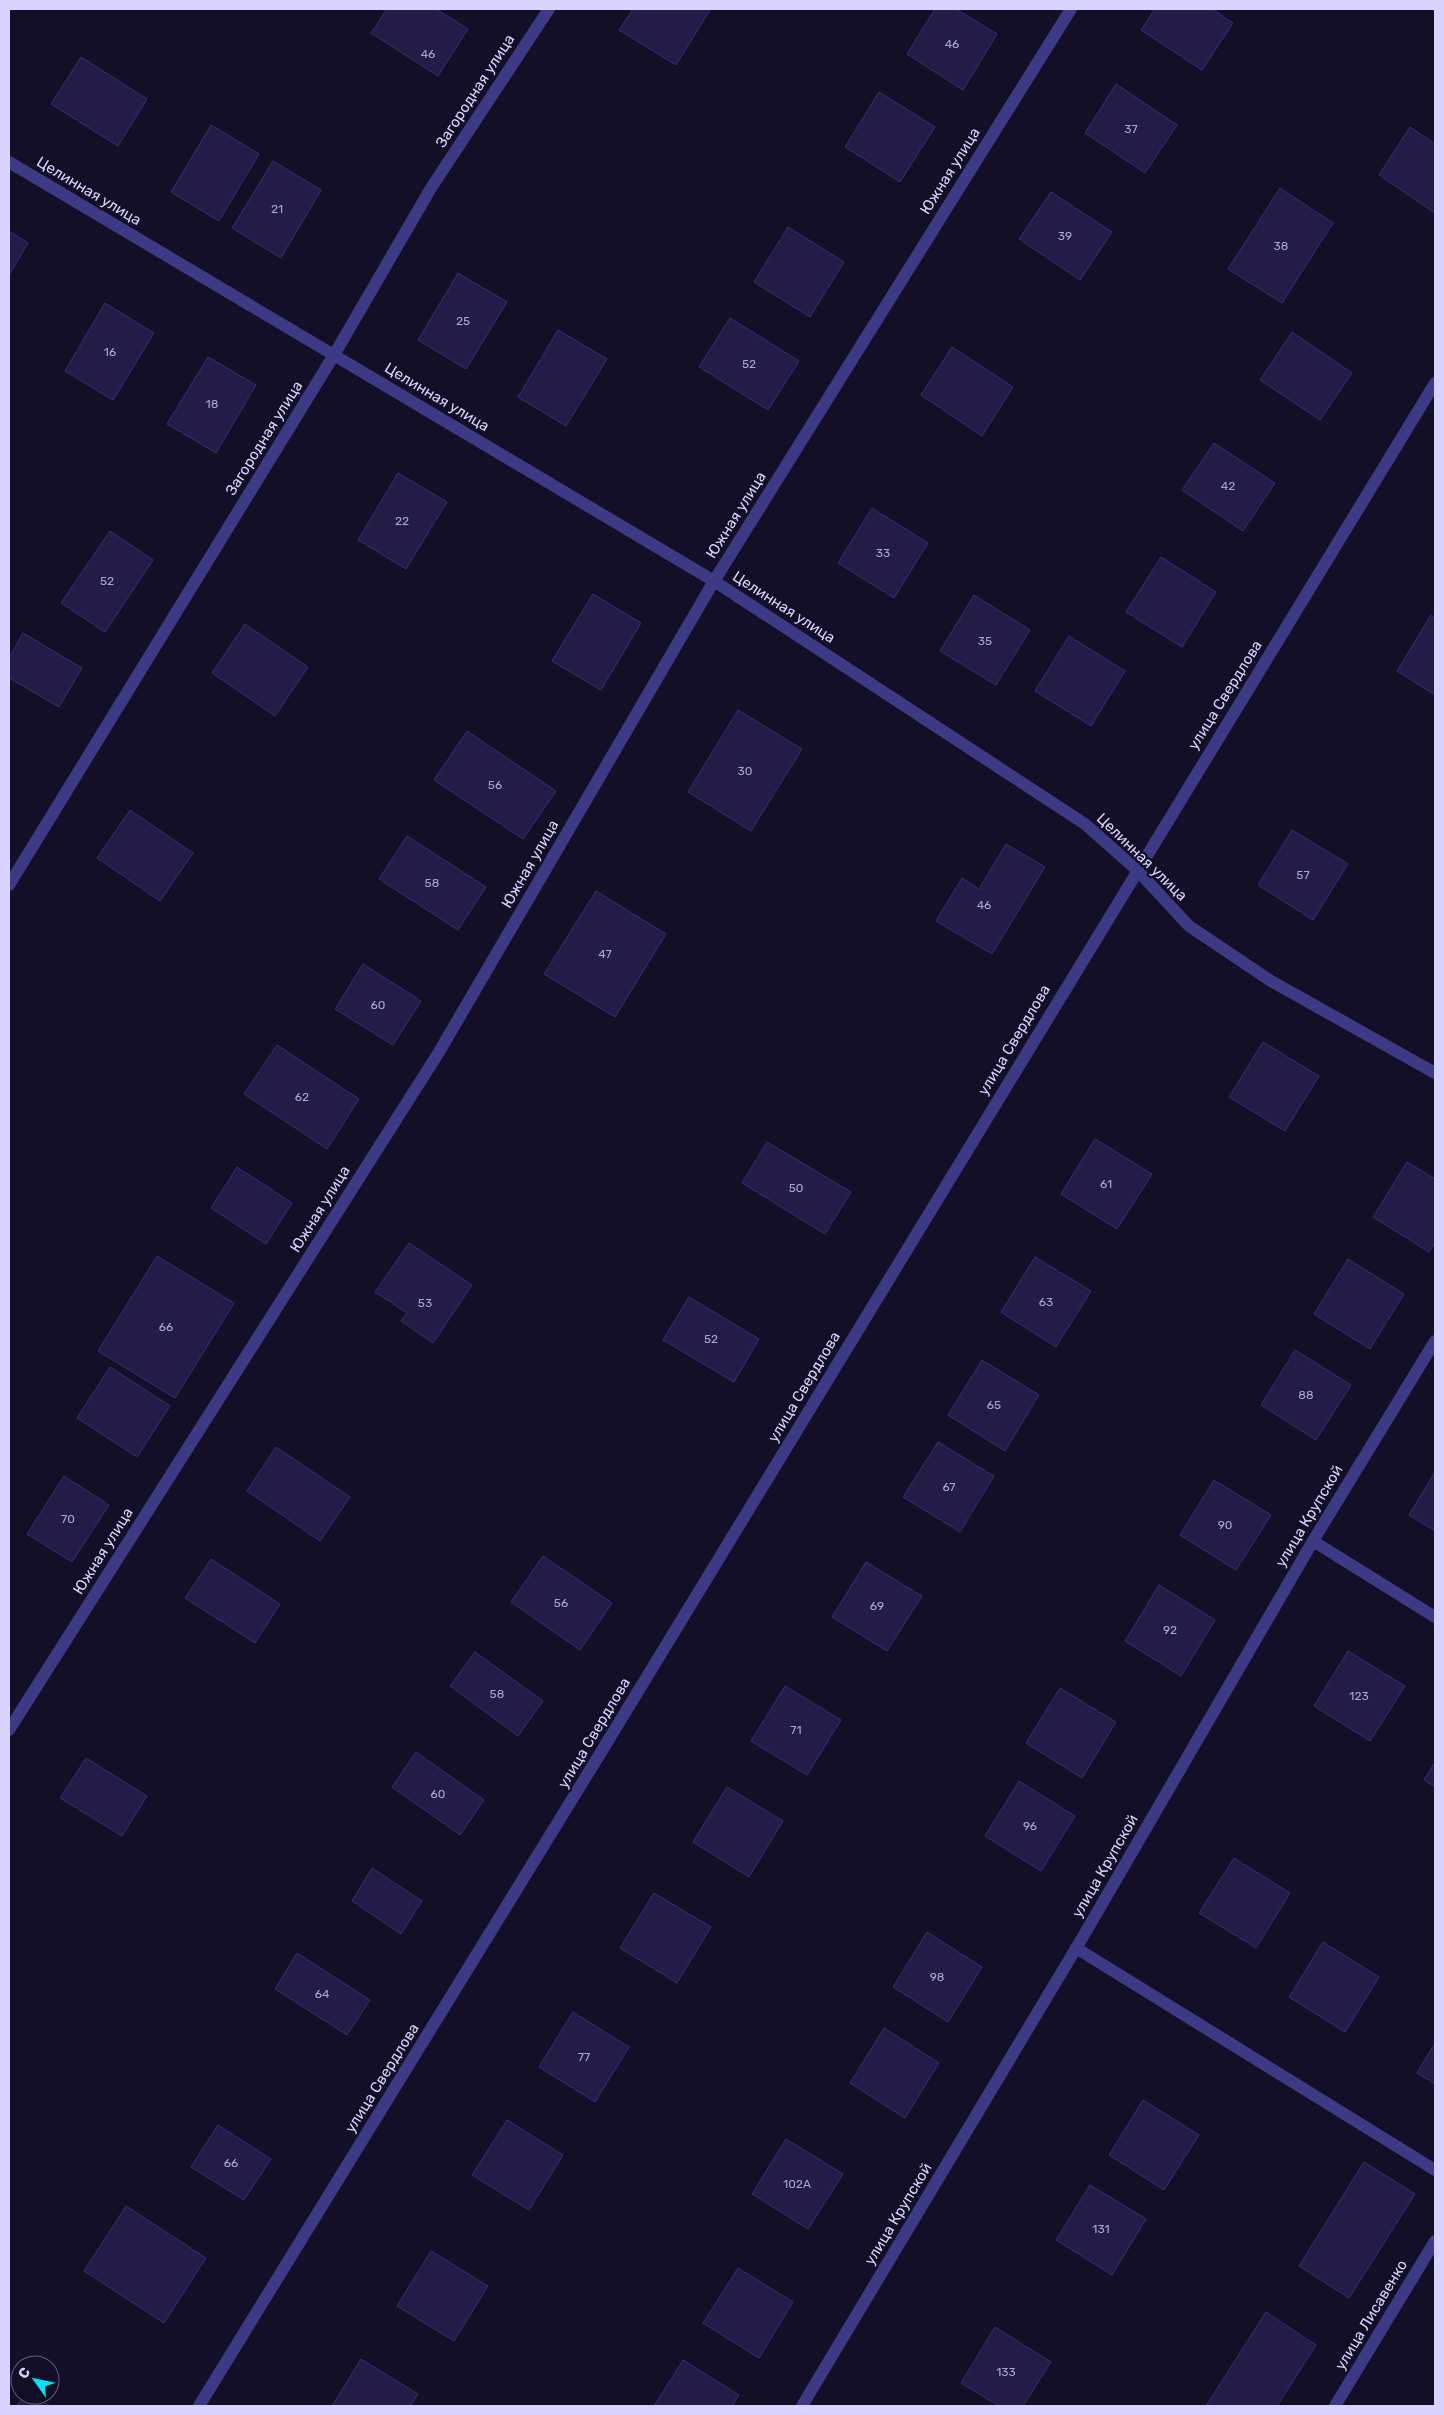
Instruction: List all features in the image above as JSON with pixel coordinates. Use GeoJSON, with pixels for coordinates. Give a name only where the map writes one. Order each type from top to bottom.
{"type":"FeatureCollection","features":[{"type":"Feature","properties":{"kind":"street","name":"Загородная улица"},"geometry":{"type":"LineString","coordinates":[[9,885],[334,355],[431,188],[549,9]]}},
{"type":"Feature","properties":{"kind":"street","name":"Южная улица"},"geometry":{"type":"LineString","coordinates":[[9,1730],[439,1052],[714,581],[1071,9]]}},
{"type":"Feature","properties":{"kind":"street","name":"Целинная улица"},"geometry":{"type":"LineString","coordinates":[[9,162],[714,581],[1085,824],[1137,870],[1189,926],[1271,981],[1435,1073]]}},
{"type":"Feature","properties":{"kind":"street","name":"улица Свердлова"},"geometry":{"type":"LineString","coordinates":[[199,2406],[595,1762],[1435,383]]}},
{"type":"Feature","properties":{"kind":"street","name":"улица Крупской"},"geometry":{"type":"LineString","coordinates":[[802,2406],[1076,1948],[1312,1541],[1435,1341]]}},
{"type":"Feature","properties":{"kind":"street"},"geometry":{"type":"LineString","coordinates":[[1312,1541],[1435,1617]]}},
{"type":"Feature","properties":{"kind":"street"},"geometry":{"type":"LineString","coordinates":[[1076,1948],[1435,2170]]}},
{"type":"Feature","properties":{"kind":"street","name":"улица Лисавенко"},"geometry":{"type":"LineString","coordinates":[[1335,2406],[1435,2240]]}},
{"type":"Feature","properties":{"kind":"building"},"geometry":{"type":"Polygon","coordinates":[[[387,9],[436,9],[468,29],[438,76],[371,33],[387,9]]]}},
{"type":"Feature","properties":{"kind":"building"},"geometry":{"type":"Polygon","coordinates":[[[633,9],[710,10],[676,65],[619,30],[633,9]]]}},
{"type":"Feature","properties":{"kind":"building"},"geometry":{"type":"Polygon","coordinates":[[[935,9],[956,9],[997,34],[963,90],[907,54],[935,9]]]}},
{"type":"Feature","properties":{"kind":"building"},"geometry":{"type":"Polygon","coordinates":[[[1155,9],[1212,9],[1233,23],[1202,70],[1141,30],[1155,9]]]}},
{"type":"Feature","properties":{"kind":"building"},"geometry":{"type":"Polygon","coordinates":[[[81,57],[147,99],[118,146],[51,104],[81,57]]]}},
{"type":"Feature","properties":{"kind":"building"},"geometry":{"type":"Polygon","coordinates":[[[1116,84],[1177,125],[1145,173],[1085,133],[1116,84]]]}},
{"type":"Feature","properties":{"kind":"building"},"geometry":{"type":"Polygon","coordinates":[[[879,92],[935,127],[900,182],[845,147],[879,92]]]}},
{"type":"Feature","properties":{"kind":"building"},"geometry":{"type":"Polygon","coordinates":[[[211,125],[259,154],[219,221],[171,192],[211,125]]]}},
{"type":"Feature","properties":{"kind":"building"},"geometry":{"type":"Polygon","coordinates":[[[1410,127],[1435,144],[1435,213],[1379,175],[1410,127]]]}},
{"type":"Feature","properties":{"kind":"building"},"geometry":{"type":"Polygon","coordinates":[[[273,161],[321,190],[281,258],[232,228],[273,161]]]}},
{"type":"Feature","properties":{"kind":"building"},"geometry":{"type":"Polygon","coordinates":[[[1280,188],[1333,223],[1282,303],[1228,269],[1280,188]]]}},
{"type":"Feature","properties":{"kind":"building"},"geometry":{"type":"Polygon","coordinates":[[[1051,192],[1112,232],[1080,280],[1019,239],[1051,192]]]}},
{"type":"Feature","properties":{"kind":"building"},"geometry":{"type":"Polygon","coordinates":[[[788,227],[844,262],[810,317],[754,282],[788,227]]]}},
{"type":"Feature","properties":{"kind":"building"},"geometry":{"type":"Polygon","coordinates":[[[9,231],[28,243],[9,275],[9,231]]]}},
{"type":"Feature","properties":{"kind":"building"},"geometry":{"type":"Polygon","coordinates":[[[458,273],[507,302],[466,369],[418,340],[458,273]]]}},
{"type":"Feature","properties":{"kind":"building"},"geometry":{"type":"Polygon","coordinates":[[[105,303],[154,333],[113,400],[65,371],[105,303]]]}},
{"type":"Feature","properties":{"kind":"building"},"geometry":{"type":"Polygon","coordinates":[[[730,318],[799,361],[768,410],[699,367],[730,318]]]}},
{"type":"Feature","properties":{"kind":"building"},"geometry":{"type":"Polygon","coordinates":[[[558,330],[607,359],[566,426],[518,397],[558,330]]]}},
{"type":"Feature","properties":{"kind":"building"},"geometry":{"type":"Polygon","coordinates":[[[1292,332],[1352,373],[1320,420],[1260,380],[1292,332]]]}},
{"type":"Feature","properties":{"kind":"building"},"geometry":{"type":"Polygon","coordinates":[[[952,347],[1013,387],[982,436],[921,395],[952,347]]]}},
{"type":"Feature","properties":{"kind":"building"},"geometry":{"type":"Polygon","coordinates":[[[208,357],[256,385],[216,453],[167,424],[208,357]]]}},
{"type":"Feature","properties":{"kind":"building"},"geometry":{"type":"Polygon","coordinates":[[[1214,443],[1275,483],[1243,531],[1182,490],[1214,443]]]}},
{"type":"Feature","properties":{"kind":"building"},"geometry":{"type":"Polygon","coordinates":[[[398,473],[447,502],[406,569],[358,540],[398,473]]]}},
{"type":"Feature","properties":{"kind":"building"},"geometry":{"type":"Polygon","coordinates":[[[872,508],[928,543],[894,598],[838,563],[872,508]]]}},
{"type":"Feature","properties":{"kind":"building"},"geometry":{"type":"Polygon","coordinates":[[[110,531],[153,560],[105,632],[61,603],[110,531]]]}},
{"type":"Feature","properties":{"kind":"building"},"geometry":{"type":"Polygon","coordinates":[[[1161,557],[1216,592],[1182,647],[1126,612],[1161,557]]]}},
{"type":"Feature","properties":{"kind":"building"},"geometry":{"type":"Polygon","coordinates":[[[593,594],[641,623],[601,690],[552,661],[593,594]]]}},
{"type":"Feature","properties":{"kind":"building"},"geometry":{"type":"Polygon","coordinates":[[[974,595],[1030,630],[996,685],[940,651],[974,595]]]}},
{"type":"Feature","properties":{"kind":"building"},"geometry":{"type":"Polygon","coordinates":[[[1431,615],[1435,618],[1435,695],[1397,671],[1431,615]]]}},
{"type":"Feature","properties":{"kind":"building"},"geometry":{"type":"Polygon","coordinates":[[[245,624],[308,667],[275,716],[212,673],[245,624]]]}},
{"type":"Feature","properties":{"kind":"building"},"geometry":{"type":"Polygon","coordinates":[[[23,633],[82,668],[59,707],[9,678],[9,658],[23,633]]]}},
{"type":"Feature","properties":{"kind":"building"},"geometry":{"type":"Polygon","coordinates":[[[1069,636],[1125,671],[1091,726],[1035,691],[1069,636]]]}},
{"type":"Feature","properties":{"kind":"building"},"geometry":{"type":"Polygon","coordinates":[[[738,710],[802,749],[751,831],[688,792],[738,710]]]}},
{"type":"Feature","properties":{"kind":"building"},"geometry":{"type":"Polygon","coordinates":[[[467,731],[556,791],[523,839],[434,780],[467,731]]]}},
{"type":"Feature","properties":{"kind":"building"},"geometry":{"type":"Polygon","coordinates":[[[130,810],[193,853],[160,901],[97,858],[130,810]]]}},
{"type":"Feature","properties":{"kind":"building"},"geometry":{"type":"Polygon","coordinates":[[[1292,830],[1348,864],[1313,920],[1258,885],[1292,830]]]}},
{"type":"Feature","properties":{"kind":"building"},"geometry":{"type":"Polygon","coordinates":[[[407,836],[486,887],[458,930],[379,879],[407,836]]]}},
{"type":"Feature","properties":{"kind":"building"},"geometry":{"type":"Polygon","coordinates":[[[1006,844],[1045,867],[992,954],[936,921],[962,878],[979,889],[1006,844]]]}},
{"type":"Feature","properties":{"kind":"building"},"geometry":{"type":"Polygon","coordinates":[[[596,891],[666,934],[615,1017],[544,974],[596,891]]]}},
{"type":"Feature","properties":{"kind":"building"},"geometry":{"type":"Polygon","coordinates":[[[363,964],[421,1001],[393,1045],[335,1009],[363,964]]]}},
{"type":"Feature","properties":{"kind":"building"},"geometry":{"type":"Polygon","coordinates":[[[1263,1042],[1319,1076],[1285,1131],[1229,1097],[1263,1042]]]}},
{"type":"Feature","properties":{"kind":"building"},"geometry":{"type":"Polygon","coordinates":[[[277,1045],[359,1099],[327,1149],[244,1094],[277,1045]]]}},
{"type":"Feature","properties":{"kind":"building"},"geometry":{"type":"Polygon","coordinates":[[[1095,1139],[1152,1174],[1117,1229],[1061,1194],[1095,1139]]]}},
{"type":"Feature","properties":{"kind":"building"},"geometry":{"type":"Polygon","coordinates":[[[767,1142],[851,1192],[825,1234],[742,1183],[767,1142]]]}},
{"type":"Feature","properties":{"kind":"building"},"geometry":{"type":"Polygon","coordinates":[[[1407,1162],[1435,1179],[1435,1242],[1429,1252],[1373,1217],[1407,1162]]]}},
{"type":"Feature","properties":{"kind":"building"},"geometry":{"type":"Polygon","coordinates":[[[237,1167],[292,1203],[266,1244],[211,1208],[237,1167]]]}},
{"type":"Feature","properties":{"kind":"building"},"geometry":{"type":"Polygon","coordinates":[[[409,1243],[472,1285],[433,1343],[401,1321],[407,1313],[375,1292],[409,1243]]]}},
{"type":"Feature","properties":{"kind":"building"},"geometry":{"type":"Polygon","coordinates":[[[157,1256],[234,1303],[175,1398],[98,1351],[157,1256]]]}},
{"type":"Feature","properties":{"kind":"building"},"geometry":{"type":"Polygon","coordinates":[[[1035,1257],[1091,1291],[1056,1347],[1001,1312],[1035,1257]]]}},
{"type":"Feature","properties":{"kind":"building"},"geometry":{"type":"Polygon","coordinates":[[[1348,1259],[1404,1294],[1370,1349],[1314,1314],[1348,1259]]]}},
{"type":"Feature","properties":{"kind":"building"},"geometry":{"type":"Polygon","coordinates":[[[689,1297],[759,1339],[734,1382],[663,1340],[689,1297]]]}},
{"type":"Feature","properties":{"kind":"building"},"geometry":{"type":"Polygon","coordinates":[[[1295,1350],[1351,1385],[1316,1440],[1261,1405],[1295,1350]]]}},
{"type":"Feature","properties":{"kind":"building"},"geometry":{"type":"Polygon","coordinates":[[[982,1360],[1039,1395],[1005,1451],[948,1415],[982,1360]]]}},
{"type":"Feature","properties":{"kind":"building"},"geometry":{"type":"Polygon","coordinates":[[[110,1367],[170,1406],[137,1457],[77,1418],[110,1367]]]}},
{"type":"Feature","properties":{"kind":"building"},"geometry":{"type":"Polygon","coordinates":[[[938,1442],[994,1476],[960,1532],[903,1497],[938,1442]]]}},
{"type":"Feature","properties":{"kind":"building"},"geometry":{"type":"Polygon","coordinates":[[[276,1447],[350,1497],[320,1541],[247,1491],[276,1447]]]}},
{"type":"Feature","properties":{"kind":"building"},"geometry":{"type":"Polygon","coordinates":[[[1435,1472],[1435,1531],[1409,1515],[1435,1472]]]}},
{"type":"Feature","properties":{"kind":"building"},"geometry":{"type":"Polygon","coordinates":[[[64,1476],[109,1505],[72,1562],[27,1534],[64,1476]]]}},
{"type":"Feature","properties":{"kind":"building"},"geometry":{"type":"Polygon","coordinates":[[[1214,1480],[1271,1515],[1236,1570],[1180,1535],[1214,1480]]]}},
{"type":"Feature","properties":{"kind":"building"},"geometry":{"type":"Polygon","coordinates":[[[543,1556],[612,1603],[580,1650],[511,1602],[543,1556]]]}},
{"type":"Feature","properties":{"kind":"building"},"geometry":{"type":"Polygon","coordinates":[[[211,1559],[280,1604],[255,1643],[185,1598],[211,1559]]]}},
{"type":"Feature","properties":{"kind":"building"},"geometry":{"type":"Polygon","coordinates":[[[866,1562],[922,1596],[887,1651],[832,1617],[866,1562]]]}},
{"type":"Feature","properties":{"kind":"building"},"geometry":{"type":"Polygon","coordinates":[[[1159,1585],[1215,1620],[1181,1676],[1125,1641],[1159,1585]]]}},
{"type":"Feature","properties":{"kind":"building"},"geometry":{"type":"Polygon","coordinates":[[[1348,1651],[1405,1686],[1370,1741],[1314,1706],[1348,1651]]]}},
{"type":"Feature","properties":{"kind":"building"},"geometry":{"type":"Polygon","coordinates":[[[475,1652],[543,1701],[518,1736],[450,1686],[475,1652]]]}},
{"type":"Feature","properties":{"kind":"building"},"geometry":{"type":"Polygon","coordinates":[[[785,1686],[841,1720],[807,1775],[751,1741],[785,1686]]]}},
{"type":"Feature","properties":{"kind":"building"},"geometry":{"type":"Polygon","coordinates":[[[1060,1688],[1116,1722],[1082,1778],[1026,1743],[1060,1688]]]}},
{"type":"Feature","properties":{"kind":"building"},"geometry":{"type":"Polygon","coordinates":[[[416,1752],[484,1800],[460,1835],[392,1787],[416,1752]]]}},
{"type":"Feature","properties":{"kind":"building"},"geometry":{"type":"Polygon","coordinates":[[[86,1758],[147,1796],[122,1836],[60,1798],[86,1758]]]}},
{"type":"Feature","properties":{"kind":"building"},"geometry":{"type":"Polygon","coordinates":[[[1435,1762],[1435,1787],[1424,1780],[1435,1762]]]}},
{"type":"Feature","properties":{"kind":"building"},"geometry":{"type":"Polygon","coordinates":[[[1019,1781],[1075,1816],[1041,1871],[985,1836],[1019,1781]]]}},
{"type":"Feature","properties":{"kind":"building"},"geometry":{"type":"Polygon","coordinates":[[[727,1787],[783,1821],[749,1877],[693,1842],[727,1787]]]}},
{"type":"Feature","properties":{"kind":"building"},"geometry":{"type":"Polygon","coordinates":[[[1234,1858],[1290,1893],[1256,1948],[1199,1913],[1234,1858]]]}},
{"type":"Feature","properties":{"kind":"building"},"geometry":{"type":"Polygon","coordinates":[[[372,1868],[422,1901],[401,1934],[352,1901],[372,1868]]]}},
{"type":"Feature","properties":{"kind":"building"},"geometry":{"type":"Polygon","coordinates":[[[654,1893],[711,1927],[677,1983],[620,1948],[654,1893]]]}},
{"type":"Feature","properties":{"kind":"building"},"geometry":{"type":"Polygon","coordinates":[[[927,1932],[982,1967],[948,2022],[893,1987],[927,1932]]]}},
{"type":"Feature","properties":{"kind":"building"},"geometry":{"type":"Polygon","coordinates":[[[1323,1942],[1379,1977],[1345,2032],[1289,1997],[1323,1942]]]}},
{"type":"Feature","properties":{"kind":"building"},"geometry":{"type":"Polygon","coordinates":[[[297,1953],[370,2000],[347,2035],[275,1989],[297,1953]]]}},
{"type":"Feature","properties":{"kind":"building"},"geometry":{"type":"Polygon","coordinates":[[[573,2012],[629,2047],[595,2102],[539,2067],[573,2012]]]}},
{"type":"Feature","properties":{"kind":"building"},"geometry":{"type":"Polygon","coordinates":[[[884,2028],[939,2063],[905,2118],[850,2083],[884,2028]]]}},
{"type":"Feature","properties":{"kind":"building"},"geometry":{"type":"Polygon","coordinates":[[[1435,2043],[1435,2084],[1417,2073],[1435,2043]]]}},
{"type":"Feature","properties":{"kind":"building"},"geometry":{"type":"Polygon","coordinates":[[[1143,2100],[1199,2135],[1164,2190],[1109,2155],[1143,2100]]]}},
{"type":"Feature","properties":{"kind":"building"},"geometry":{"type":"Polygon","coordinates":[[[507,2120],[563,2155],[529,2210],[472,2175],[507,2120]]]}},
{"type":"Feature","properties":{"kind":"building"},"geometry":{"type":"Polygon","coordinates":[[[218,2125],[271,2159],[244,2200],[191,2167],[218,2125]]]}},
{"type":"Feature","properties":{"kind":"building"},"geometry":{"type":"Polygon","coordinates":[[[786,2139],[843,2174],[808,2229],[752,2194],[786,2139]]]}},
{"type":"Feature","properties":{"kind":"building"},"geometry":{"type":"Polygon","coordinates":[[[1364,2162],[1415,2194],[1349,2298],[1299,2266],[1364,2162]]]}},
{"type":"Feature","properties":{"kind":"building"},"geometry":{"type":"Polygon","coordinates":[[[1090,2185],[1146,2219],[1112,2275],[1056,2240],[1090,2185]]]}},
{"type":"Feature","properties":{"kind":"building"},"geometry":{"type":"Polygon","coordinates":[[[126,2206],[206,2258],[164,2323],[84,2271],[126,2206]]]}},
{"type":"Feature","properties":{"kind":"building"},"geometry":{"type":"Polygon","coordinates":[[[431,2251],[488,2286],[454,2341],[397,2306],[431,2251]]]}},
{"type":"Feature","properties":{"kind":"building"},"geometry":{"type":"Polygon","coordinates":[[[738,2268],[793,2302],[759,2358],[703,2323],[738,2268]]]}},
{"type":"Feature","properties":{"kind":"building"},"geometry":{"type":"Polygon","coordinates":[[[1266,2312],[1316,2345],[1277,2406],[1206,2406],[1266,2312]]]}},
{"type":"Feature","properties":{"kind":"building"},"geometry":{"type":"Polygon","coordinates":[[[995,2327],[1051,2362],[1023,2406],[999,2406],[961,2383],[995,2327]]]}},
{"type":"Feature","properties":{"kind":"building"},"geometry":{"type":"Polygon","coordinates":[[[361,2359],[418,2394],[410,2406],[332,2406],[361,2359]]]}},
{"type":"Feature","properties":{"kind":"building"},"geometry":{"type":"Polygon","coordinates":[[[683,2360],[739,2395],[732,2406],[654,2406],[683,2360]]]}},
{"type":"Feature","properties":{"kind":"building"},"geometry":{"type":"Polygon","coordinates":[[[48,2405],[50,2406],[17,2406],[48,2405]]]}}]}
